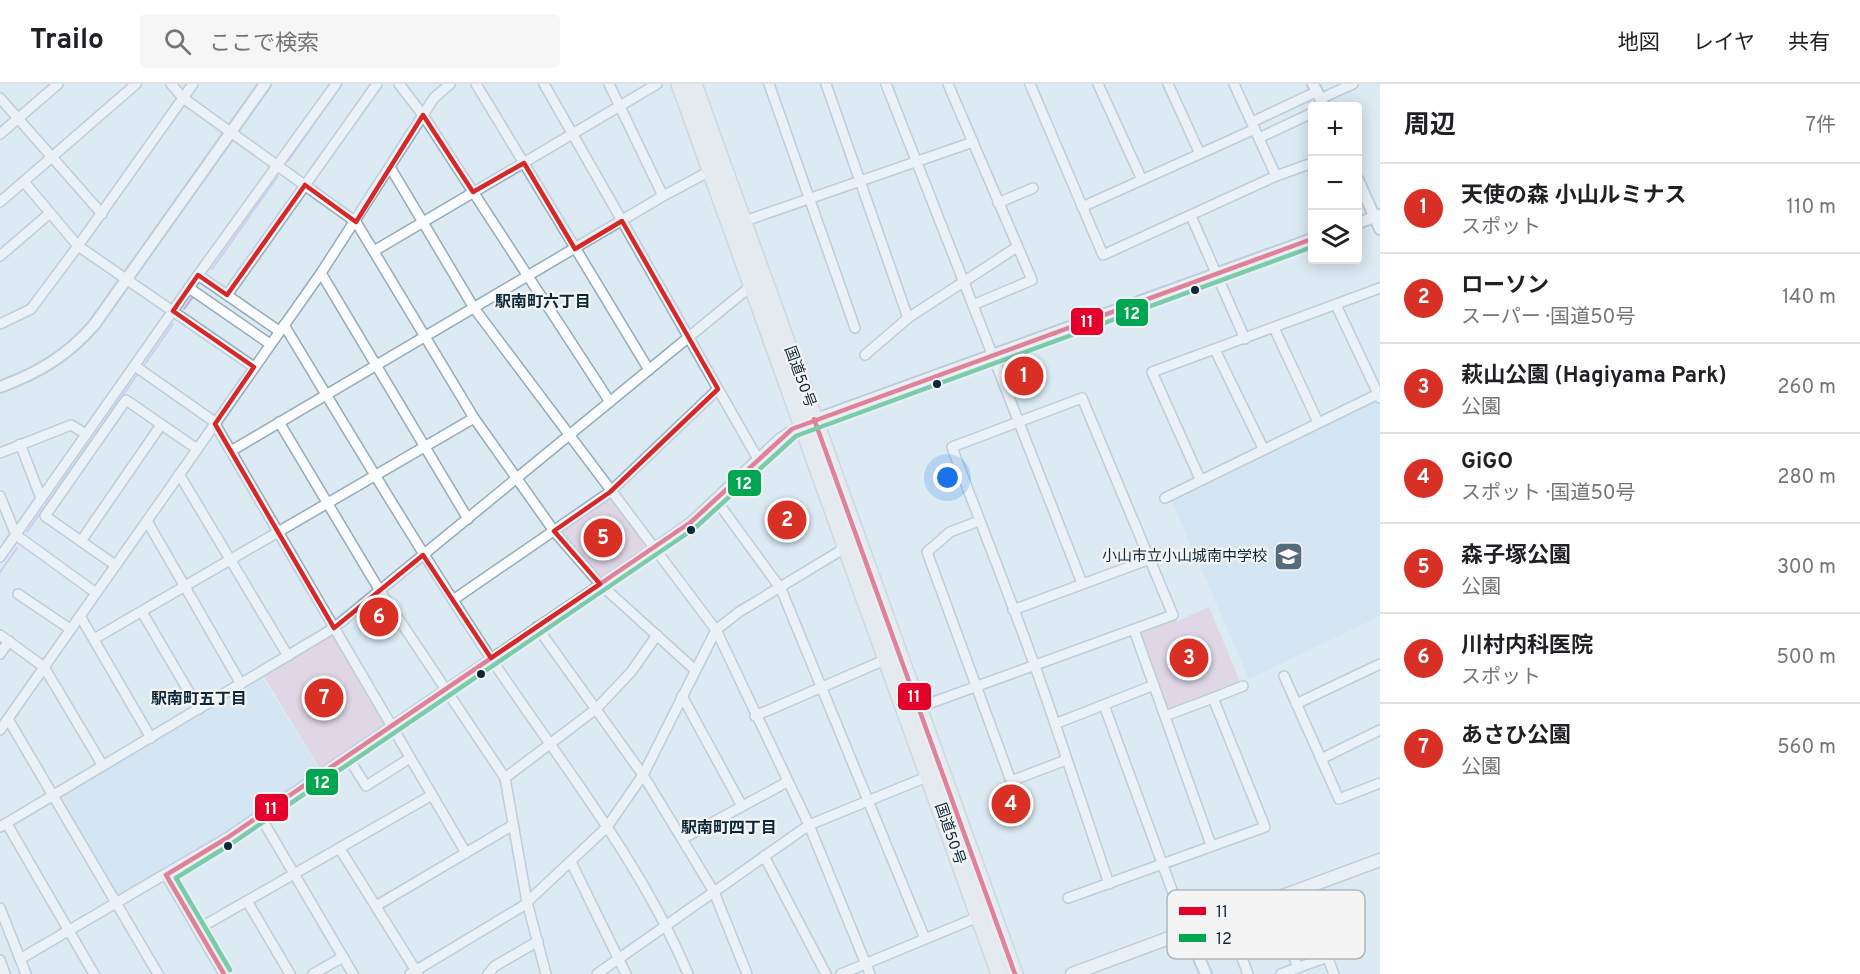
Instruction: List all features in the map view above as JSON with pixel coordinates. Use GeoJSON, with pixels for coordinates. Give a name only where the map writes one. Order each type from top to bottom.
{"type":"FeatureCollection","features":[{"type":"Feature","properties":{"kind":"highway","name":"国道50号"},"geometry":{"type":"LineString","coordinates":[[679,84],[751,286],[807,422],[917,708],[1015,974]]}},
{"type":"Feature","properties":{"kind":"highway","name":"国道50号"},"geometry":{"type":"LineString","coordinates":[[694,84],[742,222],[845,548],[999,974]]}},
{"type":"Feature","properties":{"kind":"main road"},"geometry":{"type":"LineString","coordinates":[[1299,890],[1380,860]]}},
{"type":"Feature","properties":{"kind":"main road"},"geometry":{"type":"LineString","coordinates":[[1072,974],[1167,938]]}},
{"type":"Feature","properties":{"kind":"street"},"geometry":{"type":"LineString","coordinates":[[0,134],[58,84]]}},
{"type":"Feature","properties":{"kind":"street"},"geometry":{"type":"LineString","coordinates":[[0,202],[136,84]]}},
{"type":"Feature","properties":{"kind":"street"},"geometry":{"type":"LineString","coordinates":[[171,84],[183,98],[356,222],[474,418],[554,531],[600,584],[694,669]]}},
{"type":"Feature","properties":{"kind":"street"},"geometry":{"type":"LineString","coordinates":[[0,324],[31,309],[102,214],[192,84]]}},
{"type":"Feature","properties":{"kind":"street"},"geometry":{"type":"LineString","coordinates":[[0,387],[54,363],[78,344],[127,279],[264,84]]}},
{"type":"Feature","properties":{"kind":"street"},"geometry":{"type":"LineString","coordinates":[[0,557],[276,165],[336,84]]}},
{"type":"Feature","properties":{"kind":"street"},"geometry":{"type":"LineString","coordinates":[[227,295],[377,84]]}},
{"type":"Feature","properties":{"kind":"street"},"geometry":{"type":"LineString","coordinates":[[399,84],[423,115],[610,402]]}},
{"type":"Feature","properties":{"kind":"street"},"geometry":{"type":"LineString","coordinates":[[0,730],[321,273],[434,98],[450,84]]}},
{"type":"Feature","properties":{"kind":"street"},"geometry":{"type":"LineString","coordinates":[[476,84],[650,370]]}},
{"type":"Feature","properties":{"kind":"street"},"geometry":{"type":"LineString","coordinates":[[544,84],[758,459]]}},
{"type":"Feature","properties":{"kind":"street"},"geometry":{"type":"LineString","coordinates":[[609,84],[663,196]]}},
{"type":"Feature","properties":{"kind":"street"},"geometry":{"type":"LineString","coordinates":[[374,251],[657,84]]}},
{"type":"Feature","properties":{"kind":"street"},"geometry":{"type":"LineString","coordinates":[[769,84],[855,328]]}},
{"type":"Feature","properties":{"kind":"street"},"geometry":{"type":"LineString","coordinates":[[826,84],[908,318]]}},
{"type":"Feature","properties":{"kind":"street"},"geometry":{"type":"LineString","coordinates":[[886,84],[1082,583]]}},
{"type":"Feature","properties":{"kind":"street"},"geometry":{"type":"LineString","coordinates":[[948,84],[1032,280],[973,305]]}},
{"type":"Feature","properties":{"kind":"street"},"geometry":{"type":"LineString","coordinates":[[1030,84],[1103,255],[1276,176],[1308,164]]}},
{"type":"Feature","properties":{"kind":"street"},"geometry":{"type":"LineString","coordinates":[[1098,84],[1142,180]]}},
{"type":"Feature","properties":{"kind":"street"},"geometry":{"type":"LineString","coordinates":[[1168,84],[1200,154]]}},
{"type":"Feature","properties":{"kind":"street"},"geometry":{"type":"LineString","coordinates":[[1234,84],[1276,176]]}},
{"type":"Feature","properties":{"kind":"street"},"geometry":{"type":"LineString","coordinates":[[1082,207],[1256,130],[1318,95],[1353,84]]}},
{"type":"Feature","properties":{"kind":"street"},"geometry":{"type":"LineString","coordinates":[[0,98],[102,214]]}},
{"type":"Feature","properties":{"kind":"street"},"geometry":{"type":"LineString","coordinates":[[1256,130],[1308,114]]}},
{"type":"Feature","properties":{"kind":"street"},"geometry":{"type":"LineString","coordinates":[[742,222],[973,142]]}},
{"type":"Feature","properties":{"kind":"street"},"geometry":{"type":"LineString","coordinates":[[390,167],[474,308],[610,492],[716,630],[755,716],[809,825],[870,974]]}},
{"type":"Feature","properties":{"kind":"street"},"geometry":{"type":"LineString","coordinates":[[231,451],[663,196],[710,171]]}},
{"type":"Feature","properties":{"kind":"street"},"geometry":{"type":"LineString","coordinates":[[24,182],[78,246],[254,367]]}},
{"type":"Feature","properties":{"kind":"street"},"geometry":{"type":"LineString","coordinates":[[998,202],[1033,188]]}},
{"type":"Feature","properties":{"kind":"street"},"geometry":{"type":"LineString","coordinates":[[1362,188],[1377,216],[1380,229]]}},
{"type":"Feature","properties":{"kind":"street"},"geometry":{"type":"LineString","coordinates":[[0,256],[50,213]]}},
{"type":"Feature","properties":{"kind":"street"},"geometry":{"type":"LineString","coordinates":[[1191,216],[1245,339]]}},
{"type":"Feature","properties":{"kind":"street"},"geometry":{"type":"LineString","coordinates":[[1362,222],[1377,216]]}},
{"type":"Feature","properties":{"kind":"street"},"geometry":{"type":"LineString","coordinates":[[20,959],[116,901],[166,875],[260,816],[653,549],[717,500],[780,438],[807,422],[1308,239]]}},
{"type":"Feature","properties":{"kind":"street"},"geometry":{"type":"LineString","coordinates":[[865,355],[908,318],[1017,247]]}},
{"type":"Feature","properties":{"kind":"street"},"geometry":{"type":"LineString","coordinates":[[321,273],[468,519]]}},
{"type":"Feature","properties":{"kind":"street"},"geometry":{"type":"LineString","coordinates":[[198,275],[282,328],[326,395],[423,555],[607,827],[668,925],[688,974]]}},
{"type":"Feature","properties":{"kind":"street"},"geometry":{"type":"LineString","coordinates":[[94,974],[3,825],[334,628],[751,286]]}},
{"type":"Feature","properties":{"kind":"street"},"geometry":{"type":"LineString","coordinates":[[189,288],[270,344]]}},
{"type":"Feature","properties":{"kind":"street"},"geometry":{"type":"LineString","coordinates":[[1200,479],[1152,372],[1380,288]]}},
{"type":"Feature","properties":{"kind":"street"},"geometry":{"type":"LineString","coordinates":[[1165,498],[1263,448],[1379,395],[1336,305]]}},
{"type":"Feature","properties":{"kind":"street"},"geometry":{"type":"LineString","coordinates":[[1274,328],[1318,422]]}},
{"type":"Feature","properties":{"kind":"street"},"geometry":{"type":"LineString","coordinates":[[1215,350],[1263,448]]}},
{"type":"Feature","properties":{"kind":"street"},"geometry":{"type":"LineString","coordinates":[[135,366],[215,424],[466,853]]}},
{"type":"Feature","properties":{"kind":"street"},"geometry":{"type":"LineString","coordinates":[[453,600],[610,492],[718,389]]}},
{"type":"Feature","properties":{"kind":"street"},"geometry":{"type":"LineString","coordinates":[[917,708],[1034,667],[1173,615],[1082,398],[952,447],[1013,610],[1034,667],[1055,724],[1109,884]]}},
{"type":"Feature","properties":{"kind":"street"},"geometry":{"type":"LineString","coordinates":[[115,565],[45,516],[126,400],[197,449]]}},
{"type":"Feature","properties":{"kind":"street"},"geometry":{"type":"LineString","coordinates":[[94,639],[474,418]]}},
{"type":"Feature","properties":{"kind":"street"},"geometry":{"type":"LineString","coordinates":[[279,422],[380,591],[505,778],[527,902],[546,974]]}},
{"type":"Feature","properties":{"kind":"street"},"geometry":{"type":"LineString","coordinates":[[0,453],[71,424],[86,434]]}},
{"type":"Feature","properties":{"kind":"street"},"geometry":{"type":"LineString","coordinates":[[81,541],[161,425]]}},
{"type":"Feature","properties":{"kind":"street"},"geometry":{"type":"LineString","coordinates":[[20,444],[41,498]]}},
{"type":"Feature","properties":{"kind":"street"},"geometry":{"type":"LineString","coordinates":[[179,474],[288,656]]}},
{"type":"Feature","properties":{"kind":"street"},"geometry":{"type":"LineString","coordinates":[[0,496],[3,511],[16,535],[96,593]]}},
{"type":"Feature","properties":{"kind":"street"},"geometry":{"type":"LineString","coordinates":[[717,500],[781,589],[867,803],[925,939]]}},
{"type":"Feature","properties":{"kind":"street"},"geometry":{"type":"LineString","coordinates":[[979,520],[950,532],[927,552],[1011,781],[1066,760]]}},
{"type":"Feature","properties":{"kind":"street"},"geometry":{"type":"LineString","coordinates":[[147,521],[242,684]]}},
{"type":"Feature","properties":{"kind":"street"},"geometry":{"type":"LineString","coordinates":[[340,849],[415,973],[527,902],[607,827],[643,775],[694,669],[716,630],[739,612],[781,589],[845,548]]}},
{"type":"Feature","properties":{"kind":"street"},"geometry":{"type":"LineString","coordinates":[[1013,610],[1150,559]]}},
{"type":"Feature","properties":{"kind":"street"},"geometry":{"type":"LineString","coordinates":[[18,594],[70,629]]}},
{"type":"Feature","properties":{"kind":"street"},"geometry":{"type":"LineString","coordinates":[[142,612],[199,709]]}},
{"type":"Feature","properties":{"kind":"street"},"geometry":{"type":"LineString","coordinates":[[80,616],[151,738]]}},
{"type":"Feature","properties":{"kind":"street"},"geometry":{"type":"LineString","coordinates":[[537,627],[643,775],[714,892],[746,972],[735,974]]}},
{"type":"Feature","properties":{"kind":"street"},"geometry":{"type":"LineString","coordinates":[[1134,630],[1211,845]]}},
{"type":"Feature","properties":{"kind":"street"},"geometry":{"type":"LineString","coordinates":[[0,635],[44,667],[103,766]]}},
{"type":"Feature","properties":{"kind":"street"},"geometry":{"type":"LineString","coordinates":[[505,778],[596,709],[631,672],[657,635]]}},
{"type":"Feature","properties":{"kind":"street"},"geometry":{"type":"LineString","coordinates":[[0,654],[9,641]]}},
{"type":"Feature","properties":{"kind":"street"},"geometry":{"type":"LineString","coordinates":[[755,716],[887,659]]}},
{"type":"Feature","properties":{"kind":"street"},"geometry":{"type":"LineString","coordinates":[[1296,704],[1380,664]]}},
{"type":"Feature","properties":{"kind":"street"},"geometry":{"type":"LineString","coordinates":[[1284,676],[1339,799],[1380,783]]}},
{"type":"Feature","properties":{"kind":"street"},"geometry":{"type":"LineString","coordinates":[[1055,724],[1154,686]]}},
{"type":"Feature","properties":{"kind":"street"},"geometry":{"type":"LineString","coordinates":[[1165,716],[1243,687]]}},
{"type":"Feature","properties":{"kind":"street"},"geometry":{"type":"LineString","coordinates":[[682,696],[742,806]]}},
{"type":"Feature","properties":{"kind":"street"},"geometry":{"type":"LineString","coordinates":[[1068,898],[1265,827],[1213,698]]}},
{"type":"Feature","properties":{"kind":"street"},"geometry":{"type":"LineString","coordinates":[[1104,705],[1172,890]]}},
{"type":"Feature","properties":{"kind":"street"},"geometry":{"type":"LineString","coordinates":[[8,719],[158,974]]}},
{"type":"Feature","properties":{"kind":"street"},"geometry":{"type":"LineString","coordinates":[[1321,759],[1380,730]]}},
{"type":"Feature","properties":{"kind":"street"},"geometry":{"type":"LineString","coordinates":[[348,757],[366,786],[410,758]]}},
{"type":"Feature","properties":{"kind":"street"},"geometry":{"type":"LineString","coordinates":[[597,974],[809,825],[929,777]]}},
{"type":"Feature","properties":{"kind":"street"},"geometry":{"type":"LineString","coordinates":[[682,839],[787,782]]}},
{"type":"Feature","properties":{"kind":"street"},"geometry":{"type":"LineString","coordinates":[[198,929],[432,795]]}},
{"type":"Feature","properties":{"kind":"street"},"geometry":{"type":"LineString","coordinates":[[260,816],[353,974]]}},
{"type":"Feature","properties":{"kind":"street"},"geometry":{"type":"LineString","coordinates":[[376,906],[513,825]]}},
{"type":"Feature","properties":{"kind":"street"},"geometry":{"type":"LineString","coordinates":[[764,856],[826,974]]}},
{"type":"Feature","properties":{"kind":"street"},"geometry":{"type":"LineString","coordinates":[[571,862],[626,974]]}},
{"type":"Feature","properties":{"kind":"street"},"geometry":{"type":"LineString","coordinates":[[166,875],[221,973]]}},
{"type":"Feature","properties":{"kind":"street"},"geometry":{"type":"LineString","coordinates":[[247,902],[290,974]]}},
{"type":"Feature","properties":{"kind":"street"},"geometry":{"type":"LineString","coordinates":[[0,908],[26,974]]}},
{"type":"Feature","properties":{"kind":"street"},"geometry":{"type":"LineString","coordinates":[[840,974],[978,917]]}},
{"type":"Feature","properties":{"kind":"street"},"geometry":{"type":"LineString","coordinates":[[488,974],[495,966],[538,941]]}},
{"type":"Feature","properties":{"kind":"street"},"geometry":{"type":"LineString","coordinates":[[314,974],[343,957]]}},
{"type":"Feature","properties":{"kind":"street"},"geometry":{"type":"LineString","coordinates":[[1199,959],[1206,974]]}},
{"type":"Feature","properties":{"kind":"street"},"geometry":{"type":"LineString","coordinates":[[1242,959],[1248,974]]}},
{"type":"Feature","properties":{"kind":"street"},"geometry":{"type":"LineString","coordinates":[[1295,959],[1298,968]]}},
{"type":"Feature","properties":{"kind":"street"},"geometry":{"type":"LineString","coordinates":[[1281,974],[1322,959]]}},
{"type":"Feature","properties":{"kind":"street"},"geometry":{"type":"LineString","coordinates":[[1328,959],[1334,974]]}},
{"type":"Feature","properties":{"kind":"highlighted area"},"geometry":{"type":"Polygon","coordinates":[[[423,115],[473,192],[524,163],[575,249],[622,221],[718,389],[610,492],[554,531],[600,584],[491,658],[423,555],[334,628],[215,424],[254,367],[173,311],[198,275],[227,295],[305,185],[356,222],[423,115]]]}},
{"type":"Feature","properties":{"kind":"shaded area","name":"小山市立小山城南中学校"},"geometry":{"type":"Polygon","coordinates":[[[1376,399],[1380,407],[1380,616],[1249,679],[1170,497],[1376,399]]]}},
{"type":"Feature","properties":{"kind":"shaded area"},"geometry":{"type":"Polygon","coordinates":[[[607,497],[611,497],[644,543],[644,549],[603,576],[597,575],[561,530],[607,497]]]}},
{"type":"Feature","properties":{"kind":"shaded area"},"geometry":{"type":"Polygon","coordinates":[[[1209,607],[1241,684],[1168,712],[1138,631],[1173,619],[1177,621],[1209,607]]]}},
{"type":"Feature","properties":{"kind":"shaded area"},"geometry":{"type":"Polygon","coordinates":[[[329,635],[335,637],[385,722],[382,727],[320,769],[263,675],[329,635]]]}},
{"type":"Feature","properties":{"kind":"shaded area"},"geometry":{"type":"Polygon","coordinates":[[[262,677],[319,769],[258,813],[121,895],[112,890],[61,802],[65,793],[262,677]]]}},
{"type":"Feature","properties":{"kind":"waterway"},"geometry":{"type":"LineString","coordinates":[[288,161],[342,84]]}},
{"type":"Feature","properties":{"kind":"waterway"},"geometry":{"type":"LineString","coordinates":[[212,269],[278,176]]}},
{"type":"Feature","properties":{"kind":"waterway"},"geometry":{"type":"LineString","coordinates":[[184,309],[192,298]]}},
{"type":"Feature","properties":{"kind":"waterway"},"geometry":{"type":"LineString","coordinates":[[145,364],[173,324]]}},
{"type":"Feature","properties":{"kind":"waterway"},"geometry":{"type":"LineString","coordinates":[[27,532],[137,375]]}},
{"type":"Feature","properties":{"kind":"waterway"},"geometry":{"type":"LineString","coordinates":[[0,572],[17,548]]}},
{"type":"Feature","properties":{"kind":"transit line","name":"11"},"geometry":{"type":"LineString","coordinates":[[224,974],[166,875],[227,838],[691,522],[792,429],[1308,240]]}},
{"type":"Feature","properties":{"kind":"transit line","name":"12"},"geometry":{"type":"LineString","coordinates":[[230,970],[176,878],[231,844],[695,528],[796,436],[1308,248]]}},
{"type":"Feature","properties":{"kind":"transit line","name":"11"},"geometry":{"type":"LineString","coordinates":[[814,419],[1015,974]]}},
{"type":"Feature","properties":{"kind":"place","name":"天使の森 小山ルミナス"},"geometry":{"type":"Point","coordinates":[1024,376]}},
{"type":"Feature","properties":{"kind":"place","name":"ローソン"},"geometry":{"type":"Point","coordinates":[787,520]}},
{"type":"Feature","properties":{"kind":"place","name":"森子塚公園"},"geometry":{"type":"Point","coordinates":[603,538]}},
{"type":"Feature","properties":{"kind":"place","name":"小山市立小山城南中学校"},"geometry":{"type":"Point","coordinates":[1288,557]}},
{"type":"Feature","properties":{"kind":"place","name":"川村内科医院"},"geometry":{"type":"Point","coordinates":[379,617]}},
{"type":"Feature","properties":{"kind":"place","name":"萩山公園 (Hagiyama Park)"},"geometry":{"type":"Point","coordinates":[1189,658]}},
{"type":"Feature","properties":{"kind":"place","name":"あさひ公園"},"geometry":{"type":"Point","coordinates":[324,698]}},
{"type":"Feature","properties":{"kind":"place","name":"GiGO"},"geometry":{"type":"Point","coordinates":[1011,804]}},
{"type":"Feature","properties":{"kind":"district","name":"駅南町六丁目"},"geometry":{"type":"Point","coordinates":[543,303]}},
{"type":"Feature","properties":{"kind":"district","name":"駅南町五丁目"},"geometry":{"type":"Point","coordinates":[199,700]}},
{"type":"Feature","properties":{"kind":"district","name":"駅南町四丁目"},"geometry":{"type":"Point","coordinates":[729,829]}}]}
